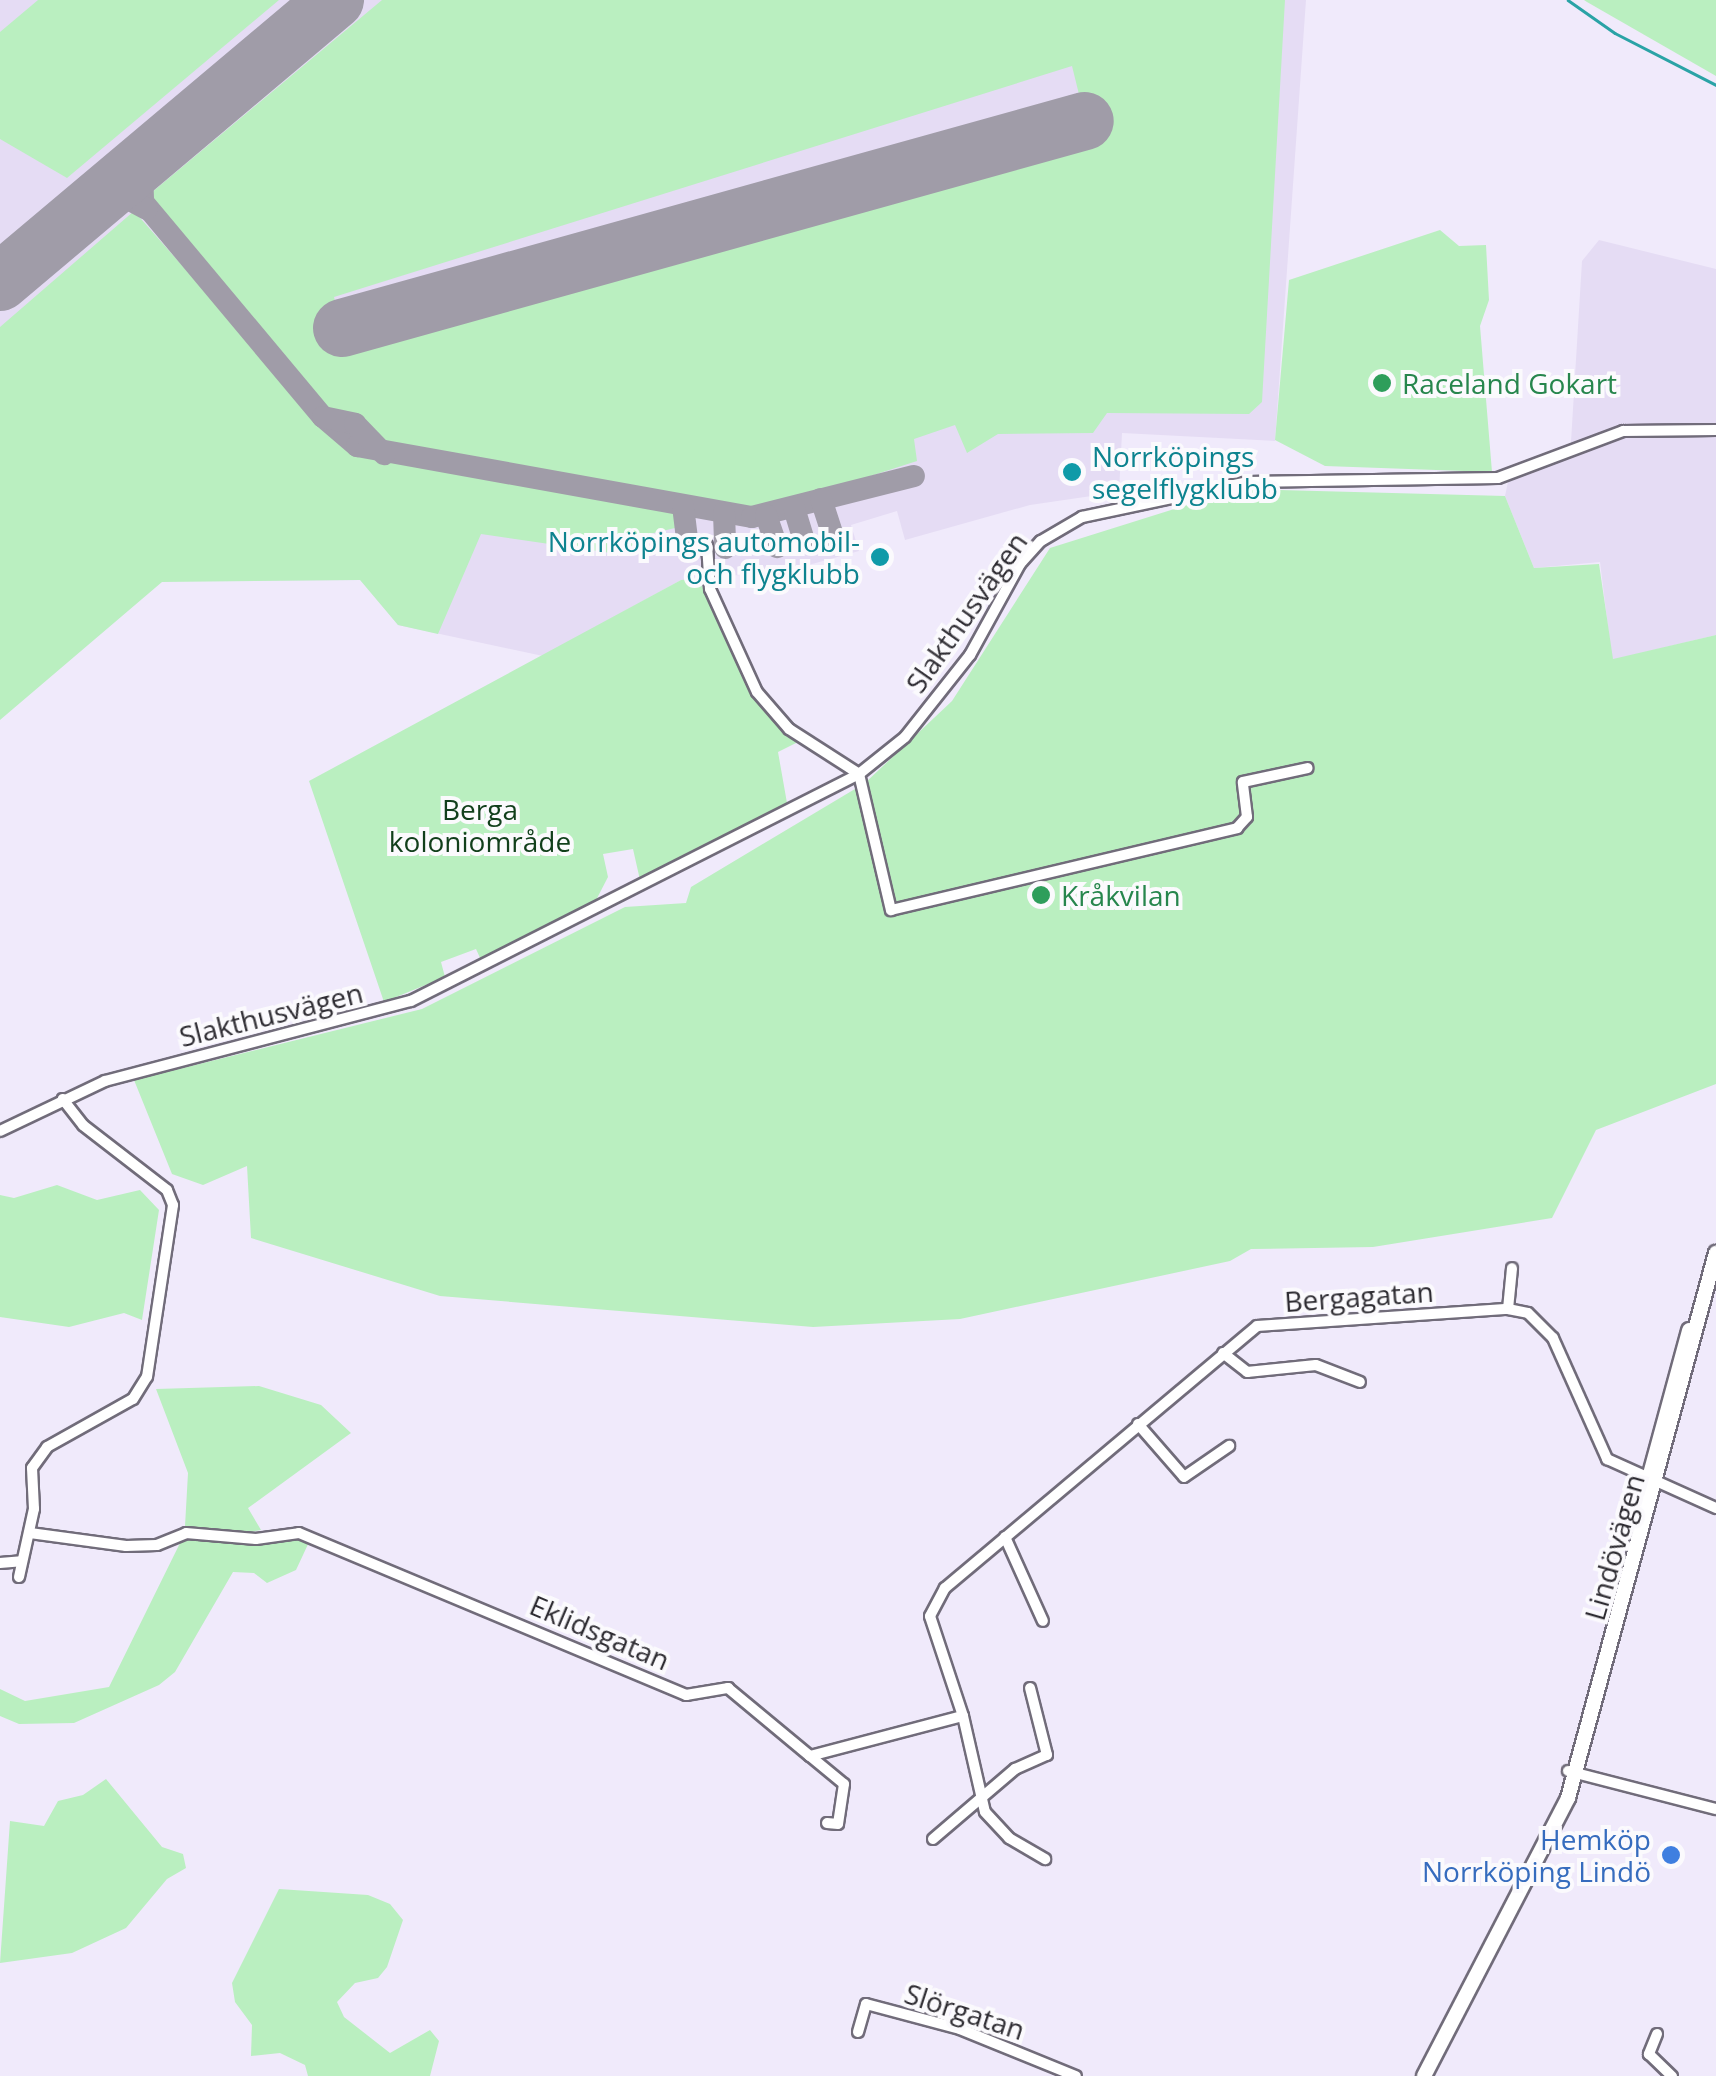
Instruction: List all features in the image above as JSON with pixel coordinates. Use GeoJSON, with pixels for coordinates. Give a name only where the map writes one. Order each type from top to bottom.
{"type":"FeatureCollection","features":[{"type":"Feature","properties":{"kind":"main road","name":"Lindövägen"},"geometry":{"type":"LineString","coordinates":[[1425,2072],[1545,1848],[1572,1772],[1716,1254]]}},
{"type":"Feature","properties":{"kind":"street","name":"Slakthusvägen"},"geometry":{"type":"LineString","coordinates":[[0,1131],[63,1099],[206,1052],[411,1002],[859,774],[905,737],[958,670],[1020,564],[1040,541],[1082,517],[1248,482],[1498,478],[1622,430],[1716,430]]}},
{"type":"Feature","properties":{"kind":"street"},"geometry":{"type":"LineString","coordinates":[[707,545],[710,589],[757,692],[789,728],[859,774],[891,910],[1237,828],[1247,817],[1243,782],[1308,768]]}},
{"type":"Feature","properties":{"kind":"street"},"geometry":{"type":"LineString","coordinates":[[19,1577],[30,1532],[32,1468],[46,1448],[133,1399],[146,1377],[173,1204],[167,1190],[93,1134],[63,1099]]}},
{"type":"Feature","properties":{"kind":"street"},"geometry":{"type":"LineString","coordinates":[[1512,1268],[1508,1308],[1546,1326],[1607,1458],[1716,1508]]}},
{"type":"Feature","properties":{"kind":"street","name":"Bergagatan"},"geometry":{"type":"LineString","coordinates":[[963,1716],[930,1616],[945,1588],[1257,1326],[1508,1308]]}},
{"type":"Feature","properties":{"kind":"street"},"geometry":{"type":"LineString","coordinates":[[1224,1353],[1247,1372],[1316,1366],[1360,1382]]}},
{"type":"Feature","properties":{"kind":"street"},"geometry":{"type":"LineString","coordinates":[[1138,1424],[1184,1477],[1230,1446]]}},
{"type":"Feature","properties":{"kind":"street","name":"Eklidsgatan"},"geometry":{"type":"LineString","coordinates":[[30,1532],[126,1546],[157,1545],[186,1533],[230,1539],[300,1534],[686,1695],[728,1688],[844,1784],[838,1824],[827,1824]]}},
{"type":"Feature","properties":{"kind":"street"},"geometry":{"type":"LineString","coordinates":[[1005,1537],[1043,1621]]}},
{"type":"Feature","properties":{"kind":"street"},"geometry":{"type":"LineString","coordinates":[[0,1564],[21,1561]]}},
{"type":"Feature","properties":{"kind":"street"},"geometry":{"type":"LineString","coordinates":[[932,1839],[1015,1769],[1047,1755],[1030,1688]]}},
{"type":"Feature","properties":{"kind":"street"},"geometry":{"type":"LineString","coordinates":[[810,1756],[963,1716],[981,1796],[995,1827],[1045,1859]]}},
{"type":"Feature","properties":{"kind":"street"},"geometry":{"type":"LineString","coordinates":[[1572,1772],[1716,1809]]}},
{"type":"Feature","properties":{"kind":"street","name":"Slörgatan"},"geometry":{"type":"LineString","coordinates":[[858,2032],[866,2004],[960,2029],[1076,2076]]}},
{"type":"Feature","properties":{"kind":"street"},"geometry":{"type":"LineString","coordinates":[[1657,2034],[1649,2054],[1672,2076]]}},
{"type":"Feature","properties":{"kind":"shaded area"},"geometry":{"type":"Polygon","coordinates":[[[0,0],[1306,0],[1275,441],[1122,433],[1119,492],[1030,505],[905,540],[897,511],[851,525],[859,551],[787,571],[681,580],[543,656],[398,625],[361,580],[162,581],[0,719],[0,0]]]}},
{"type":"Feature","properties":{"kind":"shaded area"},"geometry":{"type":"Polygon","coordinates":[[[1599,240],[1716,269],[1716,635],[1612,660],[1600,562],[1534,568],[1505,496],[1508,482],[1570,458],[1582,261],[1599,240]]]}},
{"type":"Feature","properties":{"kind":"green space"},"geometry":{"type":"Polygon","coordinates":[[[38,0],[279,0],[67,178],[0,139],[0,32],[38,0]]]}},
{"type":"Feature","properties":{"kind":"green space"},"geometry":{"type":"Polygon","coordinates":[[[382,0],[1285,0],[1262,402],[1249,414],[1107,413],[1093,433],[998,434],[967,453],[955,425],[914,439],[917,461],[784,504],[747,509],[384,441],[363,421],[324,407],[145,198],[382,0]],[[1072,66],[334,297],[348,350],[1091,143],[1072,66]]]}},
{"type":"Feature","properties":{"kind":"green space"},"geometry":{"type":"Polygon","coordinates":[[[1584,0],[1716,0],[1716,76],[1587,2],[1584,0]]]}},
{"type":"Feature","properties":{"kind":"green space"},"geometry":{"type":"Polygon","coordinates":[[[134,211],[344,449],[674,510],[675,528],[641,536],[632,556],[481,534],[438,634],[398,625],[360,580],[162,582],[0,720],[0,327],[134,211]]]}},
{"type":"Feature","properties":{"kind":"green space","name":"Raceland Gokart"},"geometry":{"type":"Polygon","coordinates":[[[1440,230],[1459,246],[1486,245],[1489,300],[1480,326],[1492,472],[1325,466],[1275,440],[1289,280],[1440,230]]]}},
{"type":"Feature","properties":{"kind":"green space"},"geometry":{"type":"Polygon","coordinates":[[[1238,489],[1505,496],[1534,568],[1599,564],[1613,659],[1716,635],[1716,1084],[1596,1130],[1552,1218],[1373,1247],[1251,1249],[1230,1261],[960,1319],[813,1327],[440,1296],[251,1238],[247,1166],[203,1185],[172,1174],[134,1080],[422,1009],[625,907],[686,903],[691,887],[865,783],[952,701],[1050,548],[1238,489]]]}},
{"type":"Feature","properties":{"kind":"green space","name":"Berga koloniområde"},"geometry":{"type":"Polygon","coordinates":[[[698,578],[751,688],[798,742],[778,752],[787,803],[640,880],[633,849],[603,854],[608,877],[593,906],[481,960],[476,949],[441,962],[445,977],[384,1002],[309,781],[681,580],[698,578]]]}},
{"type":"Feature","properties":{"kind":"green space"},"geometry":{"type":"Polygon","coordinates":[[[57,1185],[97,1200],[140,1190],[159,1210],[142,1320],[124,1313],[69,1327],[0,1317],[0,1195],[14,1198],[57,1185]]]}},
{"type":"Feature","properties":{"kind":"green space"},"geometry":{"type":"Polygon","coordinates":[[[259,1386],[321,1405],[351,1433],[248,1508],[261,1530],[235,1535],[185,1526],[188,1473],[156,1389],[259,1386]]]}},
{"type":"Feature","properties":{"kind":"green space"},"geometry":{"type":"Polygon","coordinates":[[[298,1535],[310,1540],[296,1570],[267,1583],[254,1573],[233,1572],[175,1672],[159,1685],[74,1723],[19,1724],[0,1716],[0,1689],[25,1701],[109,1687],[183,1537],[298,1535]]]}},
{"type":"Feature","properties":{"kind":"green space"},"geometry":{"type":"Polygon","coordinates":[[[106,1779],[162,1847],[183,1854],[186,1868],[167,1879],[126,1928],[72,1953],[0,1963],[10,1821],[44,1826],[58,1801],[83,1795],[106,1779]]]}},
{"type":"Feature","properties":{"kind":"green space"},"geometry":{"type":"Polygon","coordinates":[[[279,1889],[368,1895],[390,1904],[403,1920],[387,1967],[378,1978],[355,1983],[337,2002],[344,2017],[390,2053],[430,2030],[439,2041],[430,2076],[308,2076],[305,2065],[280,2053],[251,2056],[252,2025],[235,2002],[232,1983],[279,1889]]]}},
{"type":"Feature","properties":{"kind":"waterway"},"geometry":{"type":"LineString","coordinates":[[1568,0],[1615,33],[1716,85]]}},
{"type":"Feature","properties":{"kind":"taxiway"},"geometry":{"type":"LineString","coordinates":[[182,129],[142,170],[143,202],[323,417],[357,446],[752,517],[914,476]]}},
{"type":"Feature","properties":{"kind":"taxiway"},"geometry":{"type":"LineString","coordinates":[[55,236],[109,201],[130,200],[147,209]]}},
{"type":"Feature","properties":{"kind":"taxiway"},"geometry":{"type":"LineString","coordinates":[[323,417],[355,424],[384,454]]}},
{"type":"Feature","properties":{"kind":"taxiway"},"geometry":{"type":"LineString","coordinates":[[821,499],[834,539]]}},
{"type":"Feature","properties":{"kind":"taxiway"},"geometry":{"type":"LineString","coordinates":[[683,506],[687,537]]}},
{"type":"Feature","properties":{"kind":"taxiway"},"geometry":{"type":"LineString","coordinates":[[794,508],[804,541]]}},
{"type":"Feature","properties":{"kind":"taxiway"},"geometry":{"type":"LineString","coordinates":[[724,513],[725,548]]}},
{"type":"Feature","properties":{"kind":"taxiway"},"geometry":{"type":"LineString","coordinates":[[766,515],[777,547]]}},
{"type":"Feature","properties":{"kind":"runway"},"geometry":{"type":"LineString","coordinates":[[0,282],[335,0]]}},
{"type":"Feature","properties":{"kind":"runway"},"geometry":{"type":"LineString","coordinates":[[342,328],[1085,121]]}},
{"type":"Feature","properties":{"kind":"place","name":"Raceland Gokart"},"geometry":{"type":"Point","coordinates":[1382,383]}},
{"type":"Feature","properties":{"kind":"place","name":"Norrköpings segelflygklubb"},"geometry":{"type":"Point","coordinates":[1072,472]}},
{"type":"Feature","properties":{"kind":"place","name":"Norrköpings automobil- och flygklubb"},"geometry":{"type":"Point","coordinates":[880,557]}},
{"type":"Feature","properties":{"kind":"place","name":"Kråkvilan"},"geometry":{"type":"Point","coordinates":[1041,895]}},
{"type":"Feature","properties":{"kind":"place","name":"Hemköp Norrköping Lindö"},"geometry":{"type":"Point","coordinates":[1671,1855]}}]}
